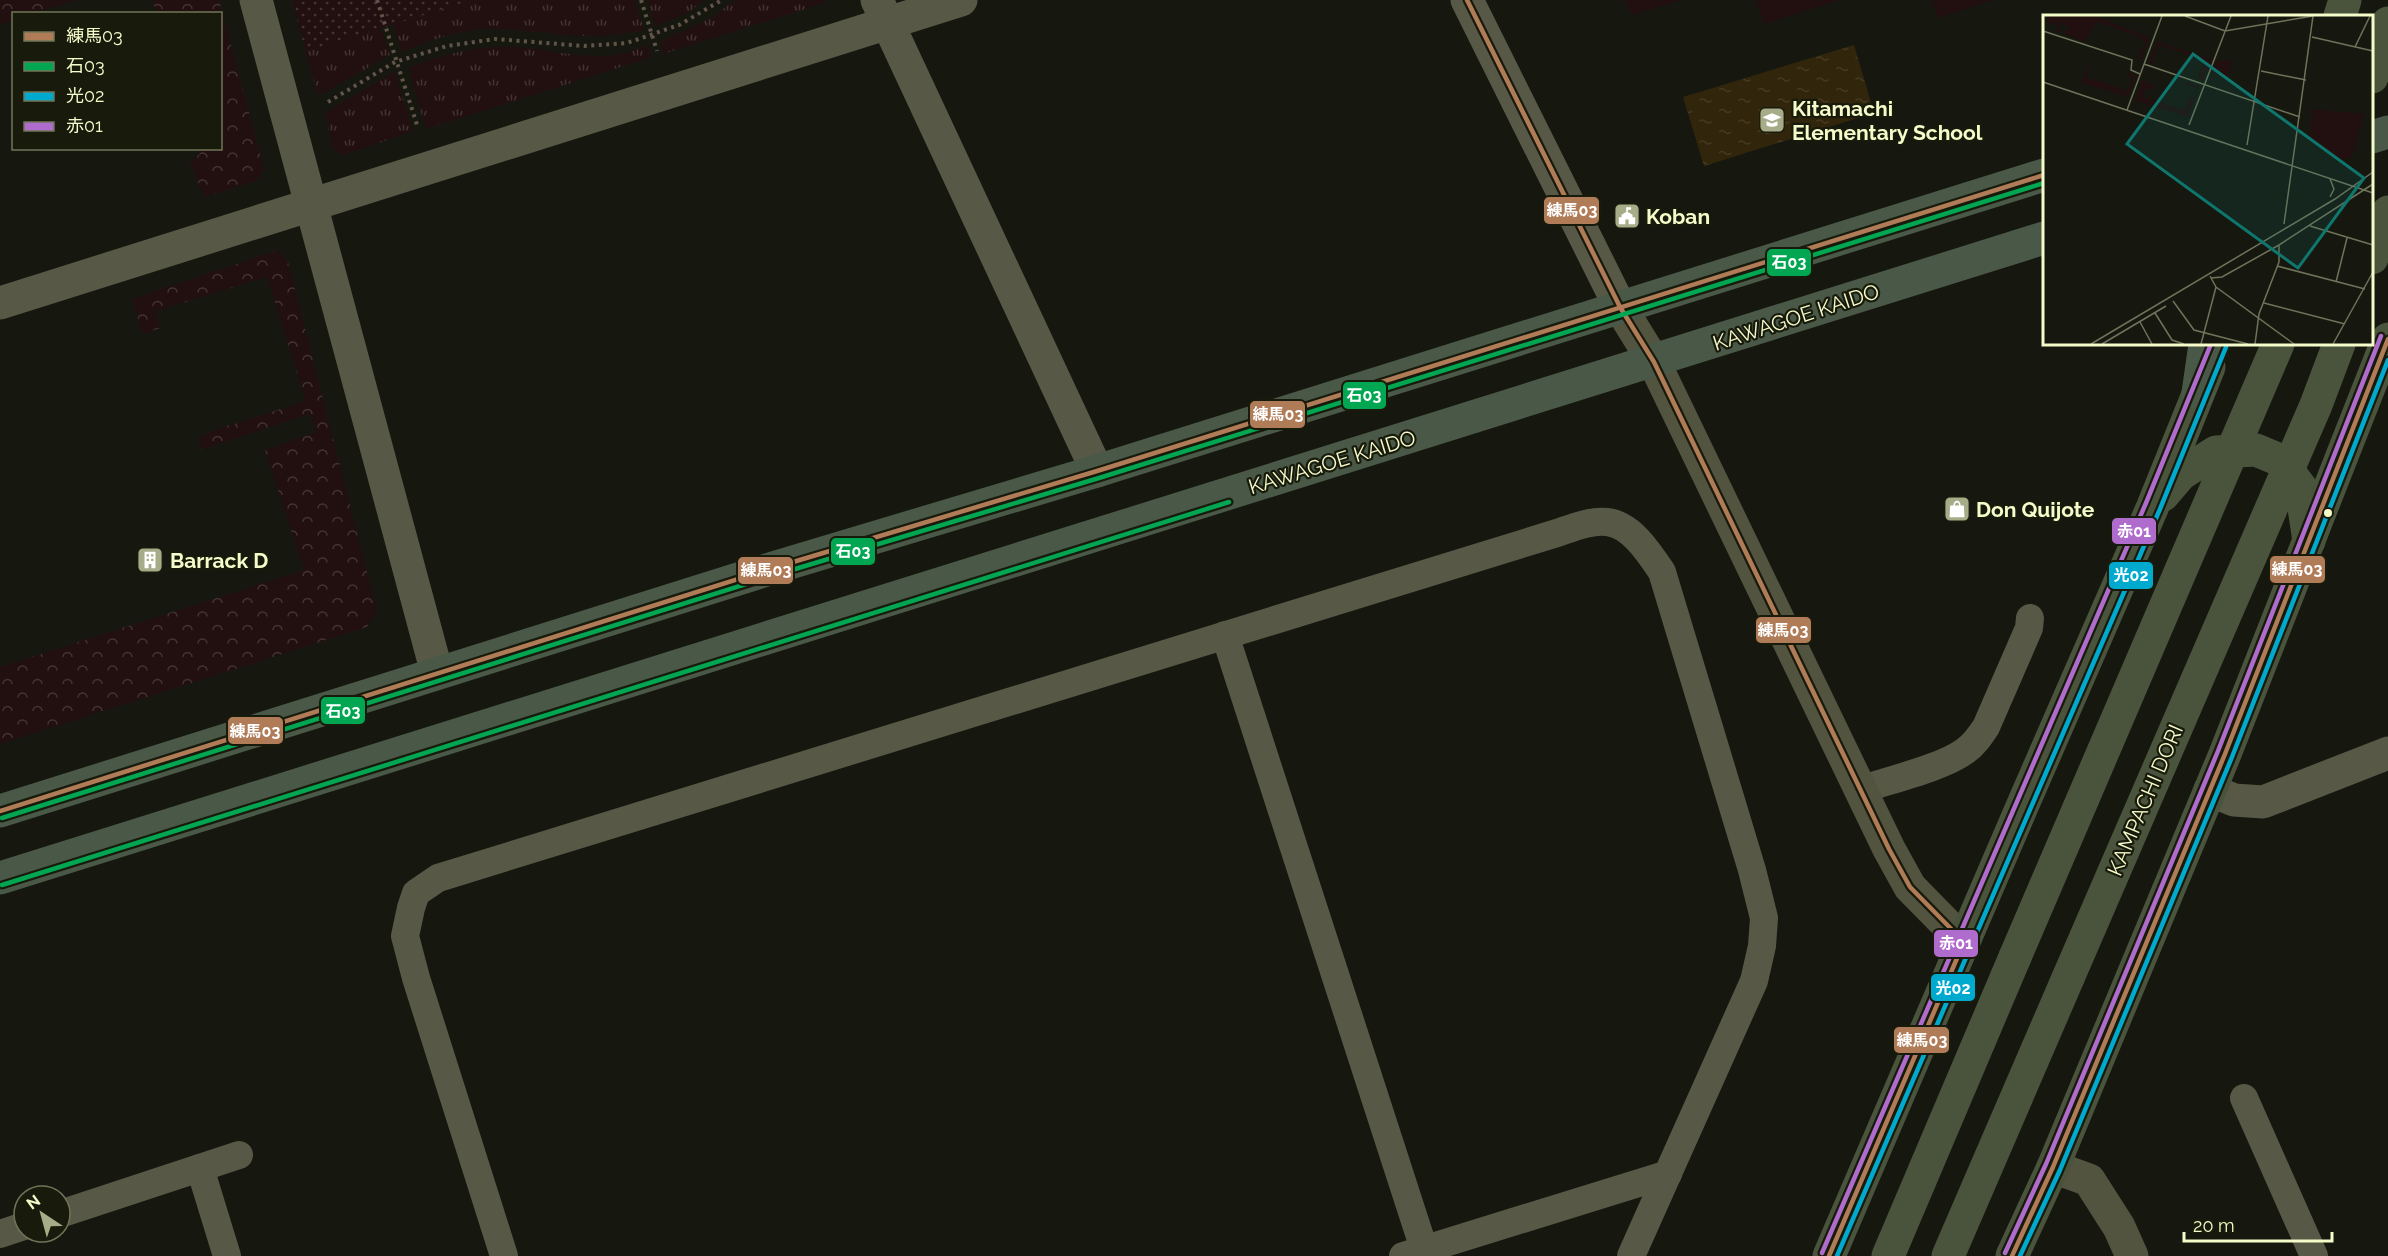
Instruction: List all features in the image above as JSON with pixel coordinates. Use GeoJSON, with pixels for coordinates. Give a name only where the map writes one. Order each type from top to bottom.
{"type":"FeatureCollection","features":[{"type":"Feature","properties":{"kind":"highway"},"geometry":{"type":"LineString","coordinates":[[2373,71],[2388,65]]}},
{"type":"Feature","properties":{"kind":"highway"},"geometry":{"type":"LineString","coordinates":[[2373,137],[2388,132]]}},
{"type":"Feature","properties":{"kind":"highway"},"geometry":{"type":"LineString","coordinates":[[0,811],[773,568],[1097,471],[2043,175]]}},
{"type":"Feature","properties":{"kind":"highway","name":"KAWAGOE KAIDO"},"geometry":{"type":"LineString","coordinates":[[0,878],[2043,238]]}},
{"type":"Feature","properties":{"kind":"highway"},"geometry":{"type":"LineString","coordinates":[[2198,393],[2205,345]]}},
{"type":"Feature","properties":{"kind":"main road"},"geometry":{"type":"LineString","coordinates":[[2340,15],[2345,0]]}},
{"type":"Feature","properties":{"kind":"main road"},"geometry":{"type":"LineString","coordinates":[[2373,74],[2388,23]]}},
{"type":"Feature","properties":{"kind":"main road"},"geometry":{"type":"LineString","coordinates":[[2373,255],[2388,212]]}},
{"type":"Feature","properties":{"kind":"main road"},"geometry":{"type":"LineString","coordinates":[[2012,1256],[2053,1167],[2210,790],[2388,339]]}},
{"type":"Feature","properties":{"kind":"main road"},"geometry":{"type":"LineString","coordinates":[[1829,1256],[2153,506],[2220,345]]}},
{"type":"Feature","properties":{"kind":"main road"},"geometry":{"type":"LineString","coordinates":[[1888,1256],[2278,345]]}},
{"type":"Feature","properties":{"kind":"main road","name":"KAMPACHI DORI"},"geometry":{"type":"LineString","coordinates":[[1948,1256],[2311,416],[2339,345]]}},
{"type":"Feature","properties":{"kind":"main road"},"geometry":{"type":"LineString","coordinates":[[2153,506],[2181,474],[2216,452],[2256,450],[2280,460],[2301,488],[2309,543]]}},
{"type":"Feature","properties":{"kind":"street"},"geometry":{"type":"LineString","coordinates":[[256,0],[437,673]]}},
{"type":"Feature","properties":{"kind":"street"},"geometry":{"type":"LineString","coordinates":[[0,303],[670,91],[882,12],[961,0]]}},
{"type":"Feature","properties":{"kind":"street"},"geometry":{"type":"LineString","coordinates":[[1467,0],[1620,308],[1654,362],[1860,790],[1910,887],[1964,942]]}},
{"type":"Feature","properties":{"kind":"street"},"geometry":{"type":"LineString","coordinates":[[882,12],[1097,471]]}},
{"type":"Feature","properties":{"kind":"street"},"geometry":{"type":"LineString","coordinates":[[2210,790],[2234,800],[2263,802],[2388,753]]}},
{"type":"Feature","properties":{"kind":"street"},"geometry":{"type":"LineString","coordinates":[[2053,1167],[2089,1180],[2119,1227],[2132,1256]]}},
{"type":"Feature","properties":{"kind":"lane"},"geometry":{"type":"LineString","coordinates":[[504,1256],[416,978],[405,936],[416,893],[438,878],[1589,524],[1609,521],[1630,532],[1647,549],[1662,572],[1752,870],[1764,918],[1762,946],[1754,981],[1631,1256]]}},
{"type":"Feature","properties":{"kind":"lane"},"geometry":{"type":"LineString","coordinates":[[1860,790],[1951,759],[1966,751],[1986,727],[2029,628],[2030,618]]}},
{"type":"Feature","properties":{"kind":"lane"},"geometry":{"type":"LineString","coordinates":[[1225,635],[1414,1253],[1668,1174]]}},
{"type":"Feature","properties":{"kind":"lane"},"geometry":{"type":"LineString","coordinates":[[2244,1098],[2314,1256]]}},
{"type":"Feature","properties":{"kind":"lane"},"geometry":{"type":"LineString","coordinates":[[72,1210],[239,1155]]}},
{"type":"Feature","properties":{"kind":"lane"},"geometry":{"type":"LineString","coordinates":[[201,1168],[227,1256]]}},
{"type":"Feature","properties":{"kind":"path"},"geometry":{"type":"LineString","coordinates":[[377,0],[431,168]]}},
{"type":"Feature","properties":{"kind":"path"},"geometry":{"type":"LineString","coordinates":[[641,0],[670,91]]}},
{"type":"Feature","properties":{"kind":"path"},"geometry":{"type":"LineString","coordinates":[[289,120],[329,102],[398,61],[470,41],[495,39],[600,46],[627,43],[679,25],[722,0]]}},
{"type":"Feature","properties":{"kind":"green space"},"geometry":{"type":"Polygon","coordinates":[[[0,0],[78,0],[38,12],[12,12],[12,20],[0,25],[0,0]]]}},
{"type":"Feature","properties":{"kind":"green space"},"geometry":{"type":"Polygon","coordinates":[[[152,0],[219,0],[264,169],[256,181],[204,197],[190,162],[200,154],[198,150],[222,150],[222,12],[156,12],[152,0]]]}},
{"type":"Feature","properties":{"kind":"green space"},"geometry":{"type":"Polygon","coordinates":[[[292,0],[471,0],[306,52],[292,0]]]}},
{"type":"Feature","properties":{"kind":"green space"},"geometry":{"type":"Polygon","coordinates":[[[471,0],[635,0],[644,30],[624,34],[588,36],[501,29],[476,30],[438,38],[402,52],[393,25],[471,0]]]}},
{"type":"Feature","properties":{"kind":"green space"},"geometry":{"type":"Polygon","coordinates":[[[647,0],[705,0],[686,14],[655,26],[647,0]]]}},
{"type":"Feature","properties":{"kind":"green space"},"geometry":{"type":"Polygon","coordinates":[[[735,0],[825,0],[824,3],[663,54],[660,42],[714,16],[735,0]]]}},
{"type":"Feature","properties":{"kind":"green space"},"geometry":{"type":"Polygon","coordinates":[[[1624,0],[1681,0],[1633,15],[1624,0]]]}},
{"type":"Feature","properties":{"kind":"green space"},"geometry":{"type":"Polygon","coordinates":[[[1756,0],[1839,0],[1764,24],[1756,0]]]}},
{"type":"Feature","properties":{"kind":"green space"},"geometry":{"type":"Polygon","coordinates":[[[1932,0],[1994,0],[1938,18],[1932,0]]]}},
{"type":"Feature","properties":{"kind":"green space"},"geometry":{"type":"Polygon","coordinates":[[[381,28],[390,55],[318,96],[306,52],[381,28]]]}},
{"type":"Feature","properties":{"kind":"green space"},"geometry":{"type":"Polygon","coordinates":[[[647,45],[652,57],[426,129],[408,68],[448,55],[488,47],[516,47],[568,54],[608,56],[647,45]]]}},
{"type":"Feature","properties":{"kind":"green space"},"geometry":{"type":"Polygon","coordinates":[[[395,71],[413,131],[344,155],[333,149],[325,113],[395,71]]]}},
{"type":"Feature","properties":{"kind":"green space"},"geometry":{"type":"Polygon","coordinates":[[[278,250],[288,262],[377,611],[367,627],[0,744],[0,667],[304,570],[265,450],[316,432],[310,414],[200,450],[199,438],[215,430],[306,401],[267,277],[156,311],[160,328],[143,334],[132,299],[278,250]]]}},
{"type":"Feature","properties":{"kind":"water"},"geometry":{"type":"Polygon","coordinates":[[[1854,45],[1874,113],[1704,166],[1683,97],[1854,45]]]}},
{"type":"Feature","properties":{"kind":"transit line","name":"練馬03"},"geometry":{"type":"LineString","coordinates":[[1467,0],[1620,307],[1654,362],[1889,849],[1910,887],[1964,942],[1829,1256]]}},
{"type":"Feature","properties":{"kind":"transit line","name":"練馬03"},"geometry":{"type":"LineString","coordinates":[[0,811],[773,568],[1097,471],[2043,175]]}},
{"type":"Feature","properties":{"kind":"transit line","name":"石03"},"geometry":{"type":"LineString","coordinates":[[2,818],[775,575],[1099,478],[2043,183]]}},
{"type":"Feature","properties":{"kind":"transit line","name":"赤01"},"geometry":{"type":"LineString","coordinates":[[2005,1253],[2046,1164],[2218,751],[2381,336]]}},
{"type":"Feature","properties":{"kind":"transit line","name":"練馬03"},"geometry":{"type":"LineString","coordinates":[[2012,1256],[2053,1167],[2225,754],[2388,339]]}},
{"type":"Feature","properties":{"kind":"transit line","name":"赤01"},"geometry":{"type":"LineString","coordinates":[[1822,1253],[2146,503],[2211,345]]}},
{"type":"Feature","properties":{"kind":"transit line","name":"光02"},"geometry":{"type":"LineString","coordinates":[[1837,1256],[2160,509],[2226,347]]}},
{"type":"Feature","properties":{"kind":"transit line","name":"光02"},"geometry":{"type":"LineString","coordinates":[[2020,1256],[2060,1170],[2232,757],[2388,360]]}},
{"type":"Feature","properties":{"kind":"transit line","name":"石03"},"geometry":{"type":"LineString","coordinates":[[2,885],[1229,502]]}},
{"type":"Feature","properties":{"kind":"place","name":"Kitamachi Elementary School"},"geometry":{"type":"Point","coordinates":[1772,120]}},
{"type":"Feature","properties":{"kind":"place","name":"Koban"},"geometry":{"type":"Point","coordinates":[1627,216]}},
{"type":"Feature","properties":{"kind":"place","name":"Don Quijote"},"geometry":{"type":"Point","coordinates":[1957,509]}},
{"type":"Feature","properties":{"kind":"place","name":"Barrack D"},"geometry":{"type":"Point","coordinates":[150,560]}}]}
